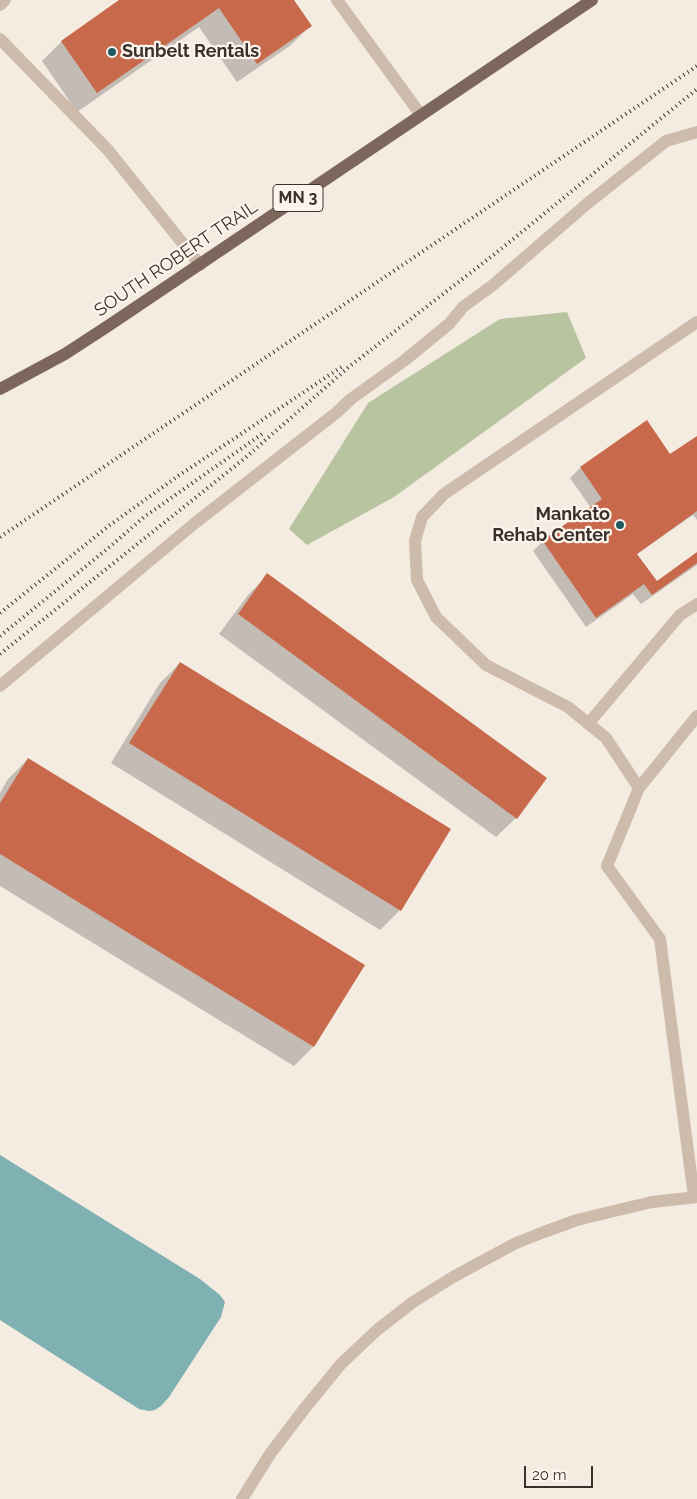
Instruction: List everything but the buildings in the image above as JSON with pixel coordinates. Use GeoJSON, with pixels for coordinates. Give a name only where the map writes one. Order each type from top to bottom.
{"type":"FeatureCollection","features":[{"type":"Feature","properties":{"kind":"main road","name":"SOUTH ROBERT TRAIL"},"geometry":{"type":"LineString","coordinates":[[0,389],[65,354],[592,0]]}},
{"type":"Feature","properties":{"kind":"street"},"geometry":{"type":"LineString","coordinates":[[0,4],[5,0]]}},
{"type":"Feature","properties":{"kind":"street"},"geometry":{"type":"LineString","coordinates":[[337,0],[421,115]]}},
{"type":"Feature","properties":{"kind":"street"},"geometry":{"type":"LineString","coordinates":[[0,39],[108,150],[200,265]]}},
{"type":"Feature","properties":{"kind":"street"},"geometry":{"type":"LineString","coordinates":[[0,686],[195,523],[449,324],[463,307],[666,141],[697,132]]}},
{"type":"Feature","properties":{"kind":"street"},"geometry":{"type":"LineString","coordinates":[[639,788],[606,738],[568,707],[486,665],[436,617],[418,580],[416,541],[422,517],[444,494],[697,322]]}},
{"type":"Feature","properties":{"kind":"street"},"geometry":{"type":"LineString","coordinates":[[588,724],[680,615],[697,604]]}},
{"type":"Feature","properties":{"kind":"street"},"geometry":{"type":"LineString","coordinates":[[242,1499],[270,1454],[304,1408],[341,1364],[377,1330],[413,1302],[453,1277],[516,1243],[544,1232],[577,1220],[614,1210],[652,1202],[696,1197],[660,940],[607,866],[639,788],[697,716]]}},
{"type":"Feature","properties":{"kind":"green space"},"geometry":{"type":"Polygon","coordinates":[[[567,312],[586,358],[394,497],[307,545],[289,529],[368,403],[500,319],[567,312]]]}},
{"type":"Feature","properties":{"kind":"water"},"geometry":{"type":"Polygon","coordinates":[[[0,1155],[200,1279],[220,1295],[225,1302],[221,1317],[169,1397],[155,1410],[139,1409],[0,1320],[0,1155]]]}},
{"type":"Feature","properties":{"kind":"railway"},"geometry":{"type":"LineString","coordinates":[[0,537],[697,66]]}},
{"type":"Feature","properties":{"kind":"railway"},"geometry":{"type":"LineString","coordinates":[[0,654],[245,458],[350,366],[496,253],[697,89]]}},
{"type":"Feature","properties":{"kind":"railway"},"geometry":{"type":"LineString","coordinates":[[0,613],[110,525],[178,476],[343,366]]}},
{"type":"Feature","properties":{"kind":"railway"},"geometry":{"type":"LineString","coordinates":[[0,636],[144,517],[265,432]]}},
{"type":"Feature","properties":{"kind":"place","name":"Sunbelt Rentals"},"geometry":{"type":"Point","coordinates":[112,52]}},
{"type":"Feature","properties":{"kind":"place","name":"Mankato Rehab Center"},"geometry":{"type":"Point","coordinates":[620,525]}}]}
